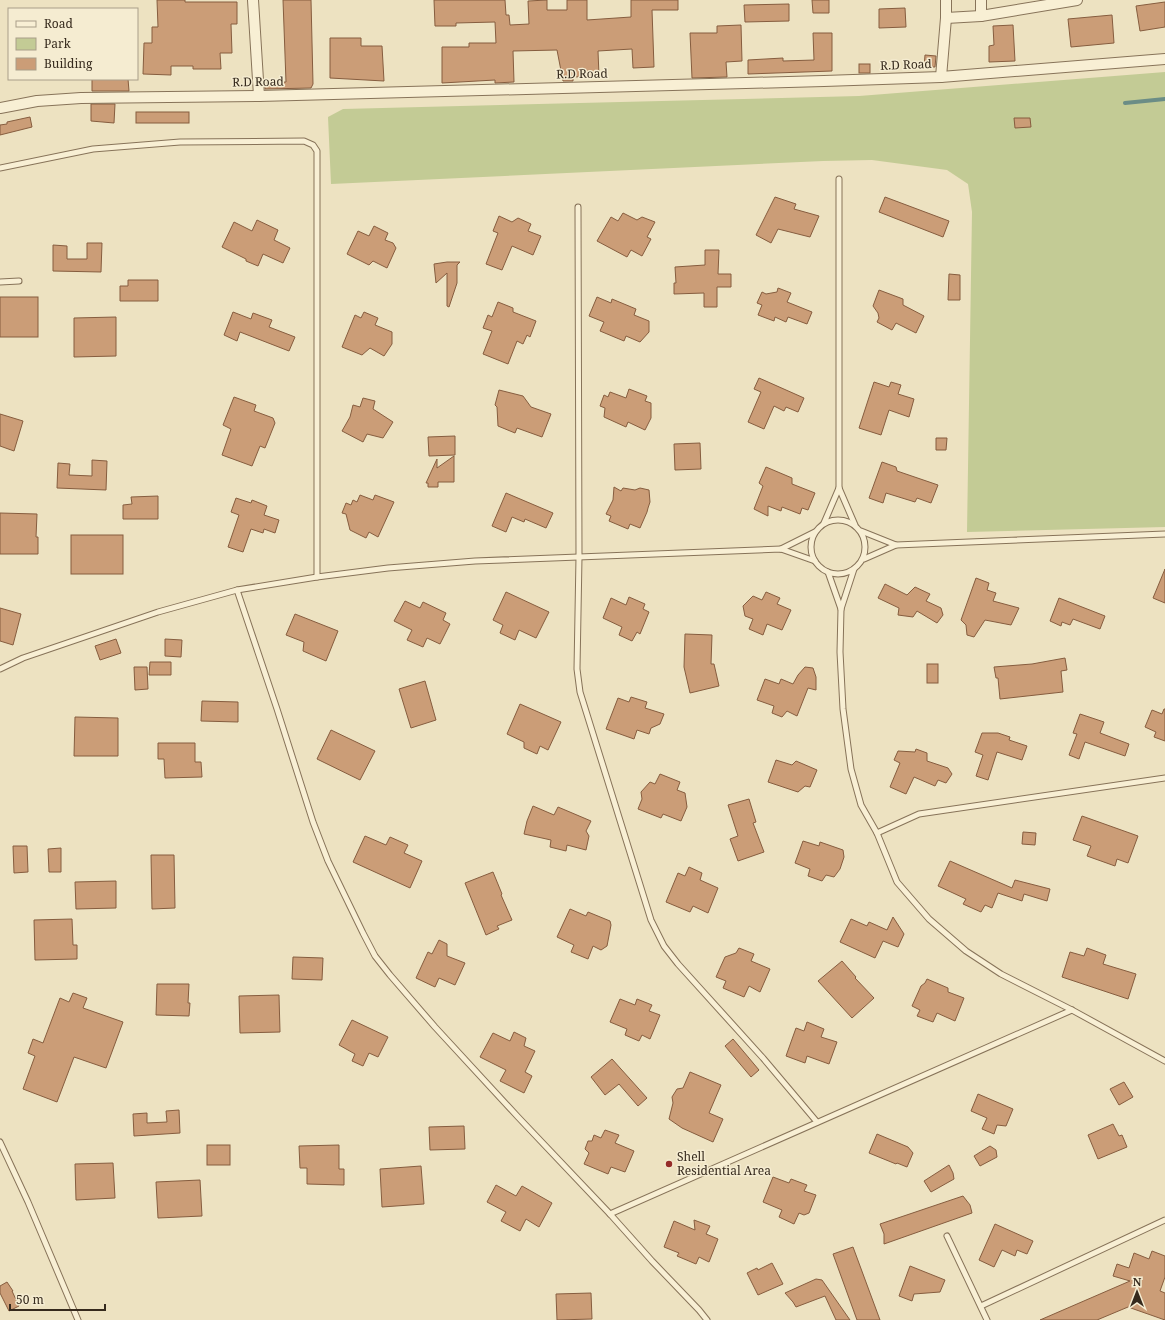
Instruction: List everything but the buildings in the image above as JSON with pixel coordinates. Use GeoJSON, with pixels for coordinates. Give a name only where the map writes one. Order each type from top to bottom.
{"type":"FeatureCollection","features":[{"type":"Feature","properties":{"kind":"street"},"geometry":{"type":"LineString","coordinates":[[253,0],[259,96]]}},
{"type":"Feature","properties":{"kind":"street"},"geometry":{"type":"LineString","coordinates":[[942,76],[946,0]]}},
{"type":"Feature","properties":{"kind":"street"},"geometry":{"type":"LineString","coordinates":[[980,16],[981,0]]}},
{"type":"Feature","properties":{"kind":"street"},"geometry":{"type":"LineString","coordinates":[[946,18],[980,16],[1077,0]]}},
{"type":"Feature","properties":{"kind":"street","name":"R.D Road"},"geometry":{"type":"LineString","coordinates":[[0,108],[37,101],[81,98],[259,96],[942,76],[1165,59]]}},
{"type":"Feature","properties":{"kind":"lane"},"geometry":{"type":"LineString","coordinates":[[0,168],[93,148],[180,142],[304,141],[313,144],[317,152],[317,577]]}},
{"type":"Feature","properties":{"kind":"lane"},"geometry":{"type":"LineString","coordinates":[[839,179],[840,488],[855,525]]}},
{"type":"Feature","properties":{"kind":"lane"},"geometry":{"type":"LineString","coordinates":[[578,207],[579,557],[577,669],[580,692],[651,920],[664,946],[678,964],[763,1058],[817,1122]]}},
{"type":"Feature","properties":{"kind":"lane"},"geometry":{"type":"LineString","coordinates":[[0,282],[19,281]]}},
{"type":"Feature","properties":{"kind":"lane"},"geometry":{"type":"LineString","coordinates":[[824,523],[840,488]]}},
{"type":"Feature","properties":{"kind":"lane"},"geometry":{"type":"LineString","coordinates":[[780,549],[814,532],[824,523],[832,520],[841,520],[848,521],[861,531],[866,546],[864,559]]}},
{"type":"Feature","properties":{"kind":"lane"},"geometry":{"type":"LineString","coordinates":[[861,531],[896,545]]}},
{"type":"Feature","properties":{"kind":"lane"},"geometry":{"type":"LineString","coordinates":[[814,532],[811,544],[811,552],[814,561],[820,568],[837,574],[846,573],[854,569],[864,559],[896,545],[1165,534]]}},
{"type":"Feature","properties":{"kind":"lane"},"geometry":{"type":"LineString","coordinates":[[0,669],[30,656],[158,612],[237,590],[317,577],[388,568],[475,561],[780,549],[814,561]]}},
{"type":"Feature","properties":{"kind":"lane"},"geometry":{"type":"LineString","coordinates":[[854,569],[841,609],[840,652],[843,709],[851,769],[861,805],[878,833],[897,882],[929,919],[966,951],[1001,974],[1165,1060]]}},
{"type":"Feature","properties":{"kind":"lane"},"geometry":{"type":"LineString","coordinates":[[828,572],[841,609]]}},
{"type":"Feature","properties":{"kind":"lane"},"geometry":{"type":"LineString","coordinates":[[237,590],[277,709],[312,822],[328,861],[363,933],[376,956],[390,975],[435,1027],[707,1320]]}},
{"type":"Feature","properties":{"kind":"lane"},"geometry":{"type":"LineString","coordinates":[[878,833],[919,814],[1165,778]]}},
{"type":"Feature","properties":{"kind":"lane"},"geometry":{"type":"LineString","coordinates":[[610,1214],[1072,1010]]}},
{"type":"Feature","properties":{"kind":"lane"},"geometry":{"type":"LineString","coordinates":[[0,1142],[28,1202],[78,1320]]}},
{"type":"Feature","properties":{"kind":"lane"},"geometry":{"type":"LineString","coordinates":[[981,1306],[1165,1220]]}},
{"type":"Feature","properties":{"kind":"lane"},"geometry":{"type":"LineString","coordinates":[[947,1236],[987,1320]]}},
{"type":"Feature","properties":{"kind":"green space"},"geometry":{"type":"Polygon","coordinates":[[[1165,72],[1165,527],[967,532],[972,212],[968,184],[947,170],[872,160],[823,161],[331,184],[328,117],[343,109],[859,96],[1165,72]]]}},
{"type":"Feature","properties":{"kind":"waterway"},"geometry":{"type":"LineString","coordinates":[[1125,103],[1165,99]]}},
{"type":"Feature","properties":{"kind":"place","name":"Shell Residential Area"},"geometry":{"type":"Point","coordinates":[669,1164]}}]}
